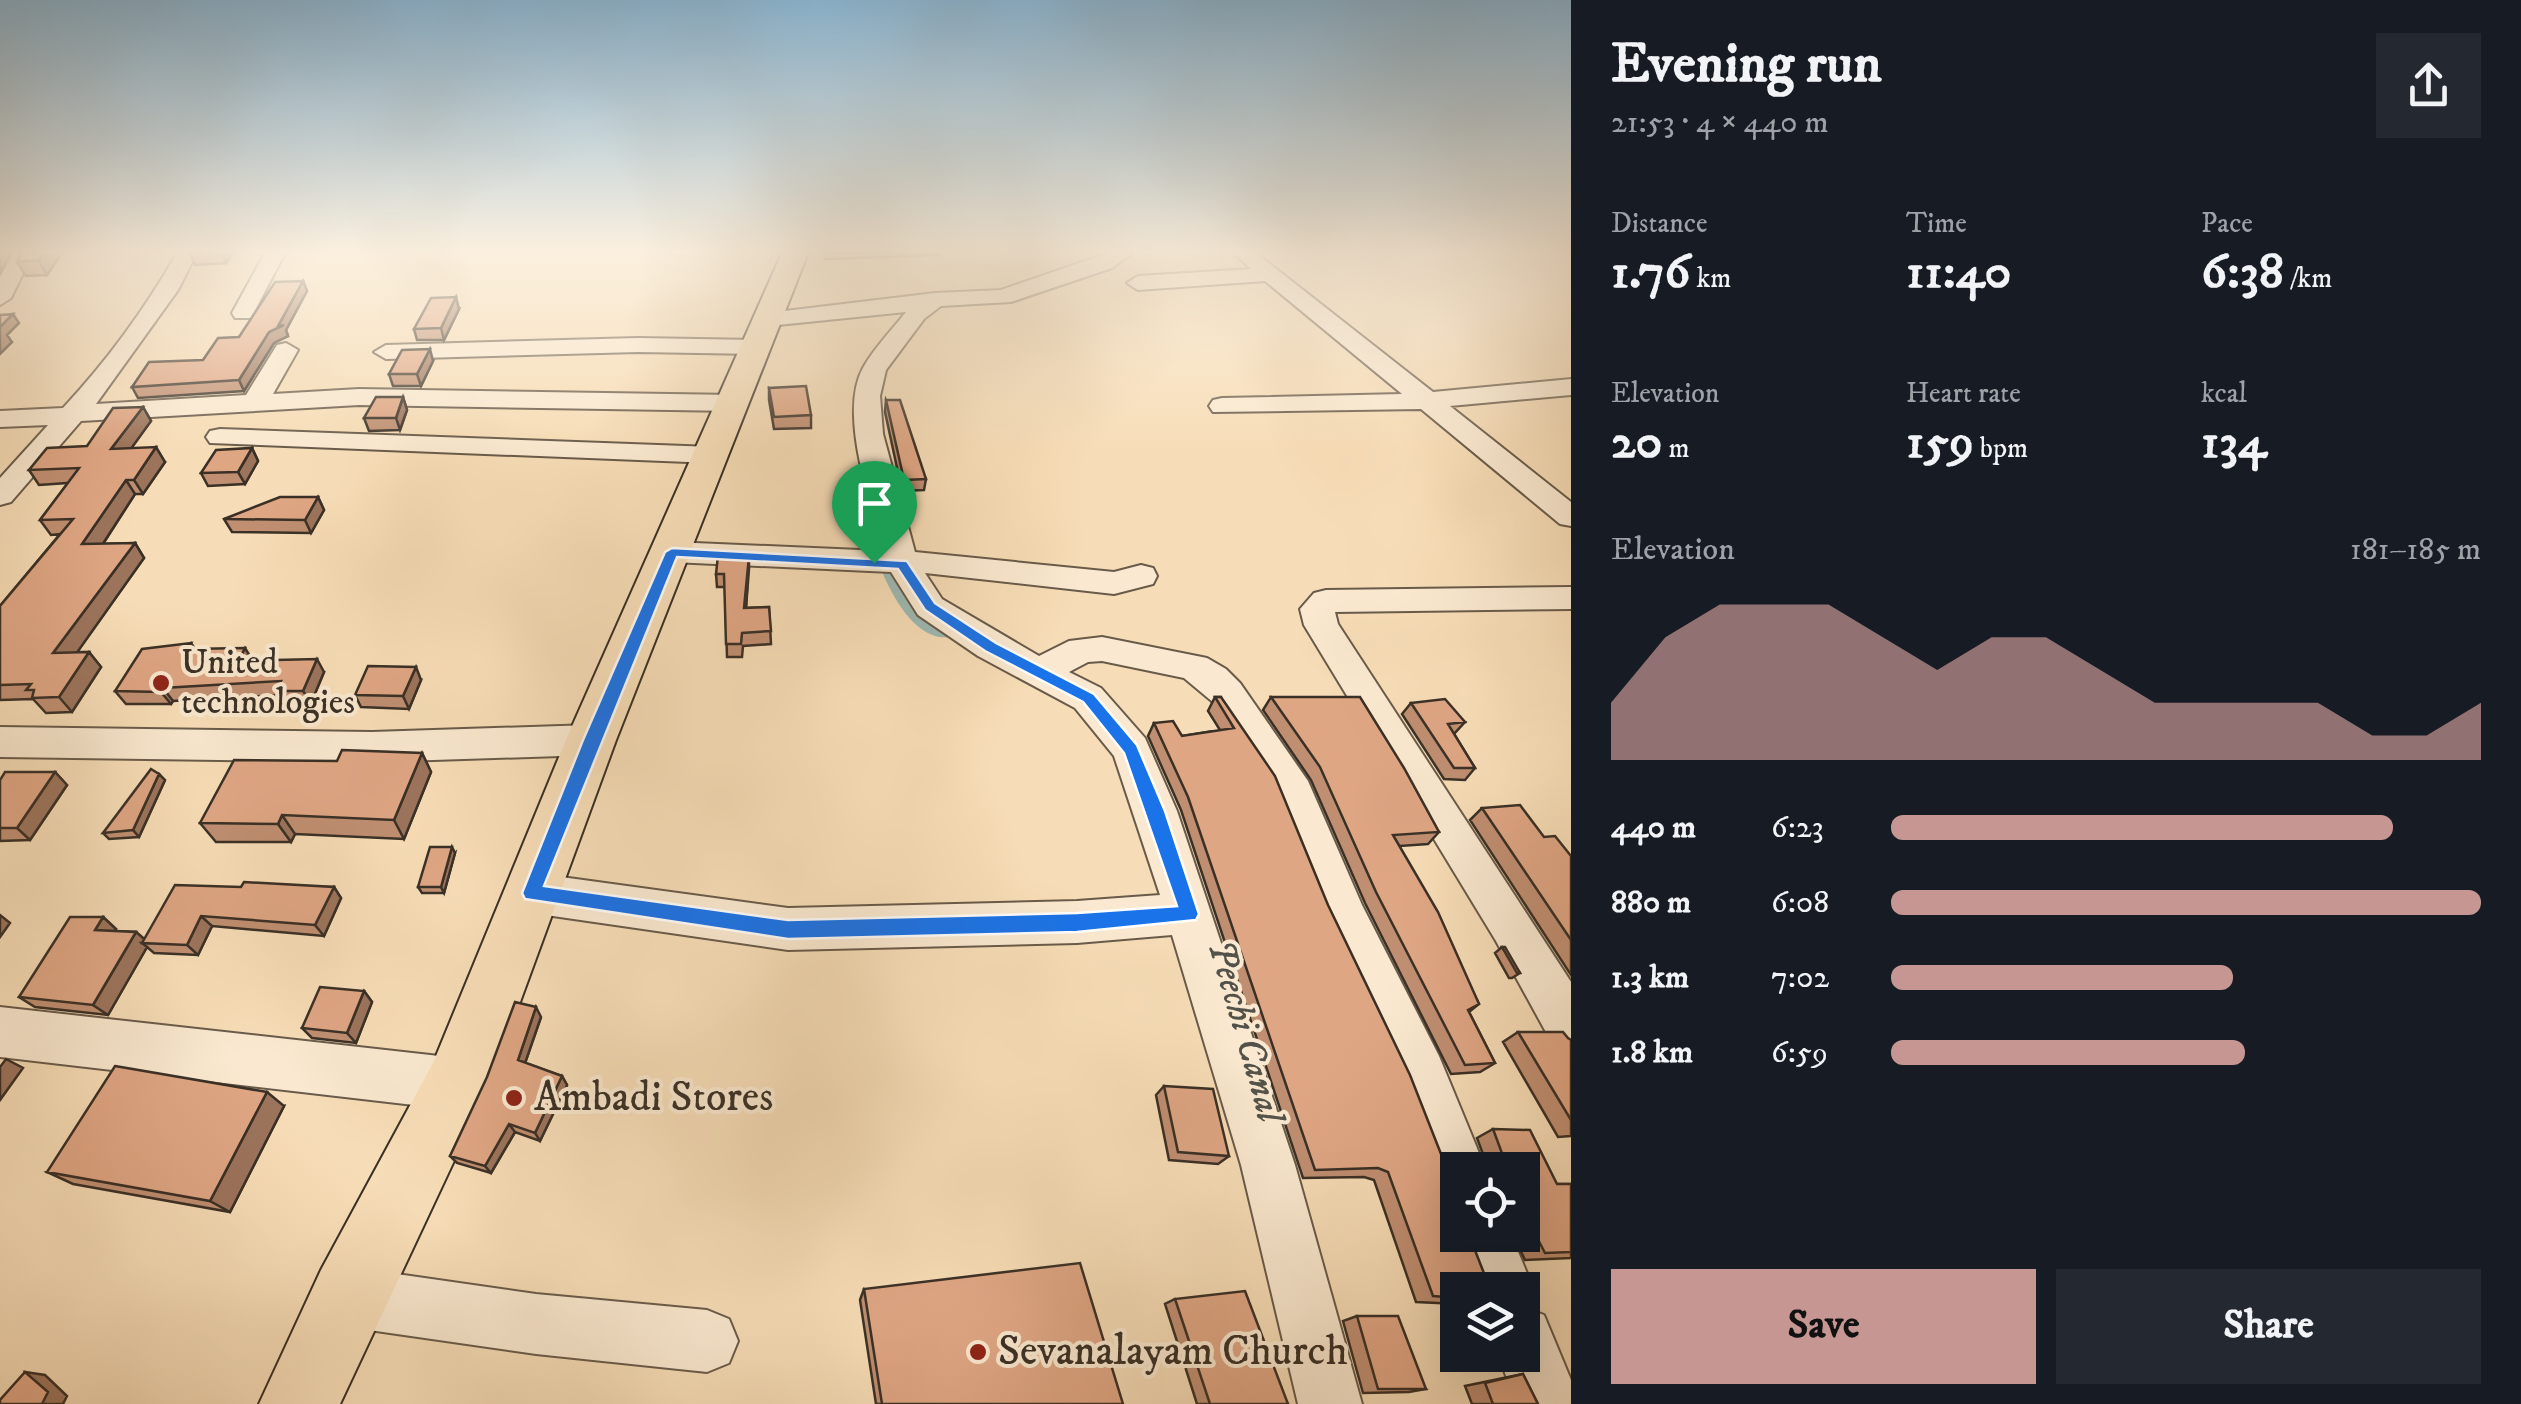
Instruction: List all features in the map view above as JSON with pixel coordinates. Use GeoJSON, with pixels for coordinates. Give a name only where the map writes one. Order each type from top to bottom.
{"type":"FeatureCollection","features":[{"type":"Feature","properties":{"kind":"main road"},"geometry":{"type":"LineString","coordinates":[[300,1404],[348,1296],[457,1084],[592,740],[768,319]]}},
{"type":"Feature","properties":{"kind":"street"},"geometry":{"type":"LineString","coordinates":[[8,509],[72,415],[132,343],[147,319]]}},
{"type":"Feature","properties":{"kind":"street"},"geometry":{"type":"LineString","coordinates":[[359,397],[392,343],[638,345],[762,333],[838,319]]}},
{"type":"Feature","properties":{"kind":"street"},"geometry":{"type":"LineString","coordinates":[[913,319],[874,370],[867,396],[888,564],[930,606],[991,647],[1088,698],[1131,750],[1156,811],[1268,1165],[1330,1404]]}},
{"type":"Feature","properties":{"kind":"street"},"geometry":{"type":"LineString","coordinates":[[1324,319],[1571,518]]}},
{"type":"Feature","properties":{"kind":"street"},"geometry":{"type":"LineString","coordinates":[[254,404],[286,350]]}},
{"type":"Feature","properties":{"kind":"street"},"geometry":{"type":"LineString","coordinates":[[1222,406],[1425,401],[1571,388]]}},
{"type":"Feature","properties":{"kind":"street"},"geometry":{"type":"LineString","coordinates":[[0,419],[359,397],[735,403]]}},
{"type":"Feature","properties":{"kind":"street"},"geometry":{"type":"LineString","coordinates":[[220,436],[713,455]]}},
{"type":"Feature","properties":{"kind":"street"},"geometry":{"type":"LineString","coordinates":[[672,552],[951,564],[1114,583],[1141,576]]}},
{"type":"Feature","properties":{"kind":"street"},"geometry":{"type":"LineString","coordinates":[[1571,598],[1349,600],[1326,601],[1317,609],[1321,624],[1512,926],[1571,1028]]}},
{"type":"Feature","properties":{"kind":"street"},"geometry":{"type":"LineString","coordinates":[[1038,672],[1082,650],[1102,649],[1194,667],[1213,678],[1227,693],[1288,781],[1344,915],[1422,1074],[1451,1152]]}},
{"type":"Feature","properties":{"kind":"street"},"geometry":{"type":"LineString","coordinates":[[0,742],[372,747],[592,740]]}},
{"type":"Feature","properties":{"kind":"street"},"geometry":{"type":"LineString","coordinates":[[532,893],[788,930],[1077,922],[1189,914]]}},
{"type":"Feature","properties":{"kind":"street"},"geometry":{"type":"LineString","coordinates":[[0,1032],[457,1084]]}},
{"type":"Feature","properties":{"kind":"street"},"geometry":{"type":"LineString","coordinates":[[348,1296],[536,1324],[706,1341]]}},
{"type":"Feature","properties":{"kind":"street"},"geometry":{"type":"LineString","coordinates":[[1536,1372],[1549,1404]]}},
{"type":"Feature","properties":{"kind":"building"},"geometry":{"type":"Polygon","coordinates":[[[251,319],[282,319],[278,326],[284,325],[269,332],[239,380],[132,387],[149,362],[203,360],[218,338],[239,337],[251,319]]]}},
{"type":"Feature","properties":{"kind":"building"},"geometry":{"type":"Polygon","coordinates":[[[420,319],[446,319],[441,328],[414,329],[420,319]]]}},
{"type":"Feature","properties":{"kind":"building"},"geometry":{"type":"Polygon","coordinates":[[[430,349],[417,374],[389,374],[402,350],[430,349]]]}},
{"type":"Feature","properties":{"kind":"building"},"geometry":{"type":"Polygon","coordinates":[[[806,386],[811,415],[774,417],[769,388],[806,386]]]}},
{"type":"Feature","properties":{"kind":"building"},"geometry":{"type":"Polygon","coordinates":[[[376,397],[403,397],[396,418],[364,418],[376,397]]]}},
{"type":"Feature","properties":{"kind":"building"},"geometry":{"type":"Polygon","coordinates":[[[886,400],[900,400],[926,479],[904,480],[886,400]]]}},
{"type":"Feature","properties":{"kind":"building"},"geometry":{"type":"Polygon","coordinates":[[[143,407],[111,449],[156,447],[134,480],[126,480],[82,544],[135,543],[53,653],[89,652],[59,697],[32,698],[34,690],[26,690],[31,684],[0,685],[0,606],[73,519],[40,520],[79,468],[29,470],[47,448],[87,446],[113,408],[143,407]]]}},
{"type":"Feature","properties":{"kind":"building"},"geometry":{"type":"Polygon","coordinates":[[[252,448],[238,472],[201,473],[216,450],[252,448]]]}},
{"type":"Feature","properties":{"kind":"building"},"geometry":{"type":"Polygon","coordinates":[[[280,497],[318,497],[305,520],[224,519],[280,497]]]}},
{"type":"Feature","properties":{"kind":"building"},"geometry":{"type":"Polygon","coordinates":[[[718,555],[749,556],[744,608],[769,607],[771,631],[742,633],[741,644],[726,644],[724,574],[716,574],[718,555]]]}},
{"type":"Feature","properties":{"kind":"building"},"geometry":{"type":"Polygon","coordinates":[[[191,643],[187,649],[245,648],[238,661],[317,659],[303,691],[277,691],[281,681],[163,688],[161,692],[115,691],[142,649],[191,643]]]}},
{"type":"Feature","properties":{"kind":"building"},"geometry":{"type":"Polygon","coordinates":[[[368,666],[416,667],[403,696],[355,695],[368,666]]]}},
{"type":"Feature","properties":{"kind":"building"},"geometry":{"type":"Polygon","coordinates":[[[1215,697],[1221,697],[1275,776],[1328,905],[1410,1075],[1440,1152],[1440,1252],[1476,1252],[1484,1272],[1440,1272],[1440,1297],[1433,1296],[1388,1172],[1378,1168],[1315,1170],[1188,797],[1154,723],[1173,721],[1182,736],[1234,728],[1215,697]]]}},
{"type":"Feature","properties":{"kind":"building"},"geometry":{"type":"Polygon","coordinates":[[[1271,697],[1360,697],[1404,768],[1439,832],[1393,835],[1438,912],[1479,1004],[1468,1010],[1495,1063],[1465,1065],[1376,892],[1320,767],[1271,697]]]}},
{"type":"Feature","properties":{"kind":"building"},"geometry":{"type":"Polygon","coordinates":[[[1445,699],[1465,722],[1448,724],[1475,768],[1454,768],[1411,703],[1445,699]]]}},
{"type":"Feature","properties":{"kind":"building"},"geometry":{"type":"Polygon","coordinates":[[[342,750],[422,753],[394,820],[282,815],[278,824],[200,823],[234,760],[337,761],[342,750]]]}},
{"type":"Feature","properties":{"kind":"building"},"geometry":{"type":"Polygon","coordinates":[[[151,769],[159,774],[133,830],[103,833],[151,769]]]}},
{"type":"Feature","properties":{"kind":"building"},"geometry":{"type":"Polygon","coordinates":[[[5,772],[55,772],[17,828],[0,828],[0,780],[5,772]]]}},
{"type":"Feature","properties":{"kind":"building"},"geometry":{"type":"Polygon","coordinates":[[[1520,805],[1544,837],[1555,836],[1571,856],[1571,940],[1482,808],[1520,805]]]}},
{"type":"Feature","properties":{"kind":"building"},"geometry":{"type":"Polygon","coordinates":[[[430,847],[452,847],[441,887],[418,887],[430,847]]]}},
{"type":"Feature","properties":{"kind":"building"},"geometry":{"type":"Polygon","coordinates":[[[244,882],[334,887],[315,925],[201,916],[187,945],[142,943],[175,885],[241,887],[244,882]]]}},
{"type":"Feature","properties":{"kind":"building"},"geometry":{"type":"Polygon","coordinates":[[[70,917],[103,917],[95,930],[136,932],[93,1005],[19,997],[70,917]]]}},
{"type":"Feature","properties":{"kind":"building"},"geometry":{"type":"Polygon","coordinates":[[[1505,947],[1520,973],[1517,973],[1505,947]]]}},
{"type":"Feature","properties":{"kind":"building"},"geometry":{"type":"Polygon","coordinates":[[[320,987],[364,991],[347,1033],[302,1028],[320,987]]]}},
{"type":"Feature","properties":{"kind":"building"},"geometry":{"type":"Polygon","coordinates":[[[515,1002],[536,1007],[518,1060],[562,1076],[535,1133],[509,1124],[485,1166],[450,1156],[487,1077],[515,1002]]]}},
{"type":"Feature","properties":{"kind":"building"},"geometry":{"type":"Polygon","coordinates":[[[1518,1032],[1563,1032],[1571,1040],[1571,1120],[1518,1032]]]}},
{"type":"Feature","properties":{"kind":"building"},"geometry":{"type":"Polygon","coordinates":[[[115,1066],[267,1092],[210,1201],[47,1172],[115,1066]]]}},
{"type":"Feature","properties":{"kind":"building"},"geometry":{"type":"Polygon","coordinates":[[[1164,1086],[1213,1089],[1229,1156],[1178,1152],[1164,1086]]]}},
{"type":"Feature","properties":{"kind":"building"},"geometry":{"type":"Polygon","coordinates":[[[1493,1129],[1530,1130],[1557,1184],[1571,1184],[1571,1252],[1545,1253],[1540,1243],[1540,1152],[1502,1152],[1493,1129]]]}},
{"type":"Feature","properties":{"kind":"building","name":"Sevanalayam Church"},"geometry":{"type":"Polygon","coordinates":[[[1080,1263],[1123,1404],[882,1404],[864,1289],[1080,1263]]]}},
{"type":"Feature","properties":{"kind":"building"},"geometry":{"type":"Polygon","coordinates":[[[1245,1291],[1288,1404],[1210,1404],[1175,1299],[1245,1291]]]}},
{"type":"Feature","properties":{"kind":"building"},"geometry":{"type":"Polygon","coordinates":[[[1357,1316],[1398,1316],[1426,1389],[1378,1389],[1357,1316]]]}},
{"type":"Feature","properties":{"kind":"building"},"geometry":{"type":"Polygon","coordinates":[[[25,1372],[48,1392],[42,1404],[0,1404],[0,1400],[25,1372]]]}},
{"type":"Feature","properties":{"kind":"building"},"geometry":{"type":"Polygon","coordinates":[[[1523,1374],[1538,1404],[1493,1404],[1485,1383],[1523,1374]]]}},
{"type":"Feature","properties":{"kind":"waterway","name":"Peechi Canal"},"geometry":{"type":"LineString","coordinates":[[883,536],[902,591],[919,610],[946,629]]}},
{"type":"Feature","properties":{"kind":"place","name":"United technologies"},"geometry":{"type":"Point","coordinates":[161,683]}},
{"type":"Feature","properties":{"kind":"place","name":"Ambadi Stores"},"geometry":{"type":"Point","coordinates":[514,1098]}},
{"type":"Feature","properties":{"kind":"place","name":"Sevanalayam Church"},"geometry":{"type":"Point","coordinates":[978,1352]}},
{"type":"Feature","properties":{"kind":"route"},"geometry":{"type":"LineString","coordinates":[[672,552],[874,563],[902,564],[930,606],[991,647],[1088,698],[1131,750],[1156,811],[1189,914],[1077,922],[788,930],[532,893],[672,552]]}}]}
